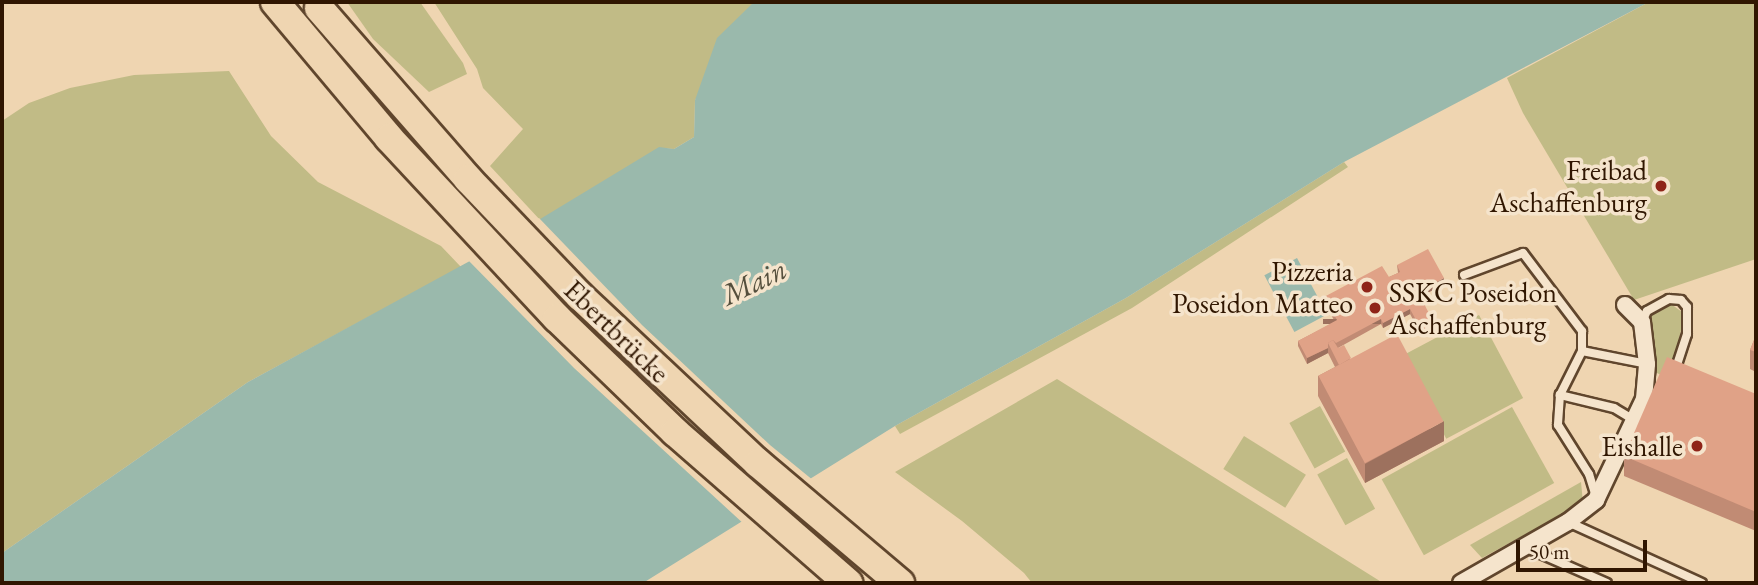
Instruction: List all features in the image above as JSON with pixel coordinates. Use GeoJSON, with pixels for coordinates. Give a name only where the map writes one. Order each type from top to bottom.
{"type":"FeatureCollection","features":[{"type":"Feature","properties":{"kind":"highway","name":"Ebertbrücke"},"geometry":{"type":"LineString","coordinates":[[275,2],[333,74],[444,199],[557,318],[674,432],[848,583]]}},
{"type":"Feature","properties":{"kind":"highway","name":"Ebertbrücke"},"geometry":{"type":"LineString","coordinates":[[319,8],[477,188],[638,353],[758,463],[900,583]]}},
{"type":"Feature","properties":{"kind":"street"},"geometry":{"type":"LineString","coordinates":[[1471,581],[1523,546],[1568,522],[1596,500],[1644,399],[1647,364],[1642,322],[1625,305]]}},
{"type":"Feature","properties":{"kind":"lane"},"geometry":{"type":"LineString","coordinates":[[1464,275],[1523,253],[1582,331],[1582,351],[1560,395],[1558,425],[1590,474],[1596,500]]}},
{"type":"Feature","properties":{"kind":"lane"},"geometry":{"type":"LineString","coordinates":[[1642,322],[1647,312],[1669,299],[1681,300],[1688,307],[1687,334],[1674,375]]}},
{"type":"Feature","properties":{"kind":"lane"},"geometry":{"type":"LineString","coordinates":[[1582,351],[1647,364]]}},
{"type":"Feature","properties":{"kind":"lane"},"geometry":{"type":"LineString","coordinates":[[1560,395],[1614,408],[1634,420]]}},
{"type":"Feature","properties":{"kind":"lane"},"geometry":{"type":"LineString","coordinates":[[1568,522],[1702,583]]}},
{"type":"Feature","properties":{"kind":"lane"},"geometry":{"type":"LineString","coordinates":[[1523,546],[1607,583]]}},
{"type":"Feature","properties":{"kind":"shaded area"},"geometry":{"type":"Polygon","coordinates":[[[347,2],[420,2],[463,63],[467,74],[429,92],[373,39],[347,2]]]}},
{"type":"Feature","properties":{"kind":"shaded area"},"geometry":{"type":"Polygon","coordinates":[[[434,2],[754,2],[695,100],[694,137],[674,149],[659,148],[541,221],[490,166],[523,129],[483,88],[477,69],[434,2]]]}},
{"type":"Feature","properties":{"kind":"shaded area","name":"Freibad Aschaffenburg"},"geometry":{"type":"Polygon","coordinates":[[[1649,2],[1756,2],[1756,259],[1634,300],[1523,113],[1507,78],[1649,2]]]}},
{"type":"Feature","properties":{"kind":"shaded area"},"geometry":{"type":"Polygon","coordinates":[[[229,71],[271,136],[318,182],[441,246],[461,267],[248,382],[2,553],[2,121],[29,103],[70,88],[134,75],[229,71]]]}},
{"type":"Feature","properties":{"kind":"shaded area"},"geometry":{"type":"Polygon","coordinates":[[[1344,162],[1348,167],[1132,308],[900,434],[895,426],[1126,298],[1344,162]]]}},
{"type":"Feature","properties":{"kind":"shaded area"},"geometry":{"type":"Polygon","coordinates":[[[1671,304],[1682,312],[1683,321],[1676,353],[1665,377],[1653,371],[1648,317],[1671,304]]]}},
{"type":"Feature","properties":{"kind":"shaded area"},"geometry":{"type":"Polygon","coordinates":[[[1479,315],[1523,398],[1446,439],[1402,356],[1479,315]]]}},
{"type":"Feature","properties":{"kind":"shaded area"},"geometry":{"type":"Polygon","coordinates":[[[1057,379],[1383,583],[1032,583],[1024,573],[962,521],[895,472],[1057,379]]]}},
{"type":"Feature","properties":{"kind":"shaded area"},"geometry":{"type":"Polygon","coordinates":[[[1320,406],[1345,451],[1315,468],[1289,423],[1320,406]]]}},
{"type":"Feature","properties":{"kind":"shaded area"},"geometry":{"type":"Polygon","coordinates":[[[1512,407],[1554,483],[1424,555],[1382,479],[1512,407]]]}},
{"type":"Feature","properties":{"kind":"shaded area"},"geometry":{"type":"Polygon","coordinates":[[[1244,436],[1306,475],[1285,508],[1223,469],[1244,436]]]}},
{"type":"Feature","properties":{"kind":"shaded area"},"geometry":{"type":"Polygon","coordinates":[[[1347,458],[1375,509],[1345,525],[1317,474],[1347,458]]]}},
{"type":"Feature","properties":{"kind":"shaded area"},"geometry":{"type":"Polygon","coordinates":[[[1581,482],[1583,503],[1482,558],[1470,545],[1581,482]]]}},
{"type":"Feature","properties":{"kind":"water","name":"Main"},"geometry":{"type":"Polygon","coordinates":[[[754,2],[1649,2],[1344,162],[1126,298],[895,426],[643,583],[2,583],[2,553],[248,382],[479,256],[659,147],[674,149],[694,137],[695,100],[717,38],[754,2]]]}},
{"type":"Feature","properties":{"kind":"water"},"geometry":{"type":"Polygon","coordinates":[[[1297,258],[1327,315],[1294,332],[1264,275],[1297,258]]]}},
{"type":"Feature","properties":{"kind":"pier"},"geometry":{"type":"Polygon","coordinates":[[[539,218],[642,325],[770,445],[814,481],[745,525],[574,368],[467,259],[539,218]]]}},
{"type":"Feature","properties":{"kind":"building","name":"SSKC Poseidon Aschaffenburg"},"geometry":{"type":"Polygon","coordinates":[[[1428,249],[1444,278],[1418,292],[1435,325],[1422,331],[1410,309],[1383,323],[1381,319],[1336,343],[1333,340],[1328,343],[1328,348],[1307,358],[1298,341],[1337,320],[1324,297],[1382,266],[1389,277],[1400,272],[1397,265],[1428,249]]]}},
{"type":"Feature","properties":{"kind":"building"},"geometry":{"type":"Polygon","coordinates":[[[1397,334],[1443,421],[1365,463],[1318,376],[1397,334]]]}},
{"type":"Feature","properties":{"kind":"building"},"geometry":{"type":"Polygon","coordinates":[[[1756,335],[1756,352],[1750,350],[1756,335]]]}},
{"type":"Feature","properties":{"kind":"building"},"geometry":{"type":"Polygon","coordinates":[[[1333,340],[1338,348],[1344,345],[1351,358],[1339,365],[1328,343],[1333,340]]]}},
{"type":"Feature","properties":{"kind":"building","name":"Eishalle"},"geometry":{"type":"Polygon","coordinates":[[[1667,357],[1756,394],[1756,512],[1624,456],[1667,357]]]}},
{"type":"Feature","properties":{"kind":"place","name":"Freibad Aschaffenburg"},"geometry":{"type":"Point","coordinates":[1661,186]}},
{"type":"Feature","properties":{"kind":"place","name":"Pizzeria Poseidon Matteo"},"geometry":{"type":"Point","coordinates":[1367,287]}},
{"type":"Feature","properties":{"kind":"place","name":"SSKC Poseidon Aschaffenburg"},"geometry":{"type":"Point","coordinates":[1375,308]}},
{"type":"Feature","properties":{"kind":"place","name":"Eishalle"},"geometry":{"type":"Point","coordinates":[1697,446]}}]}
